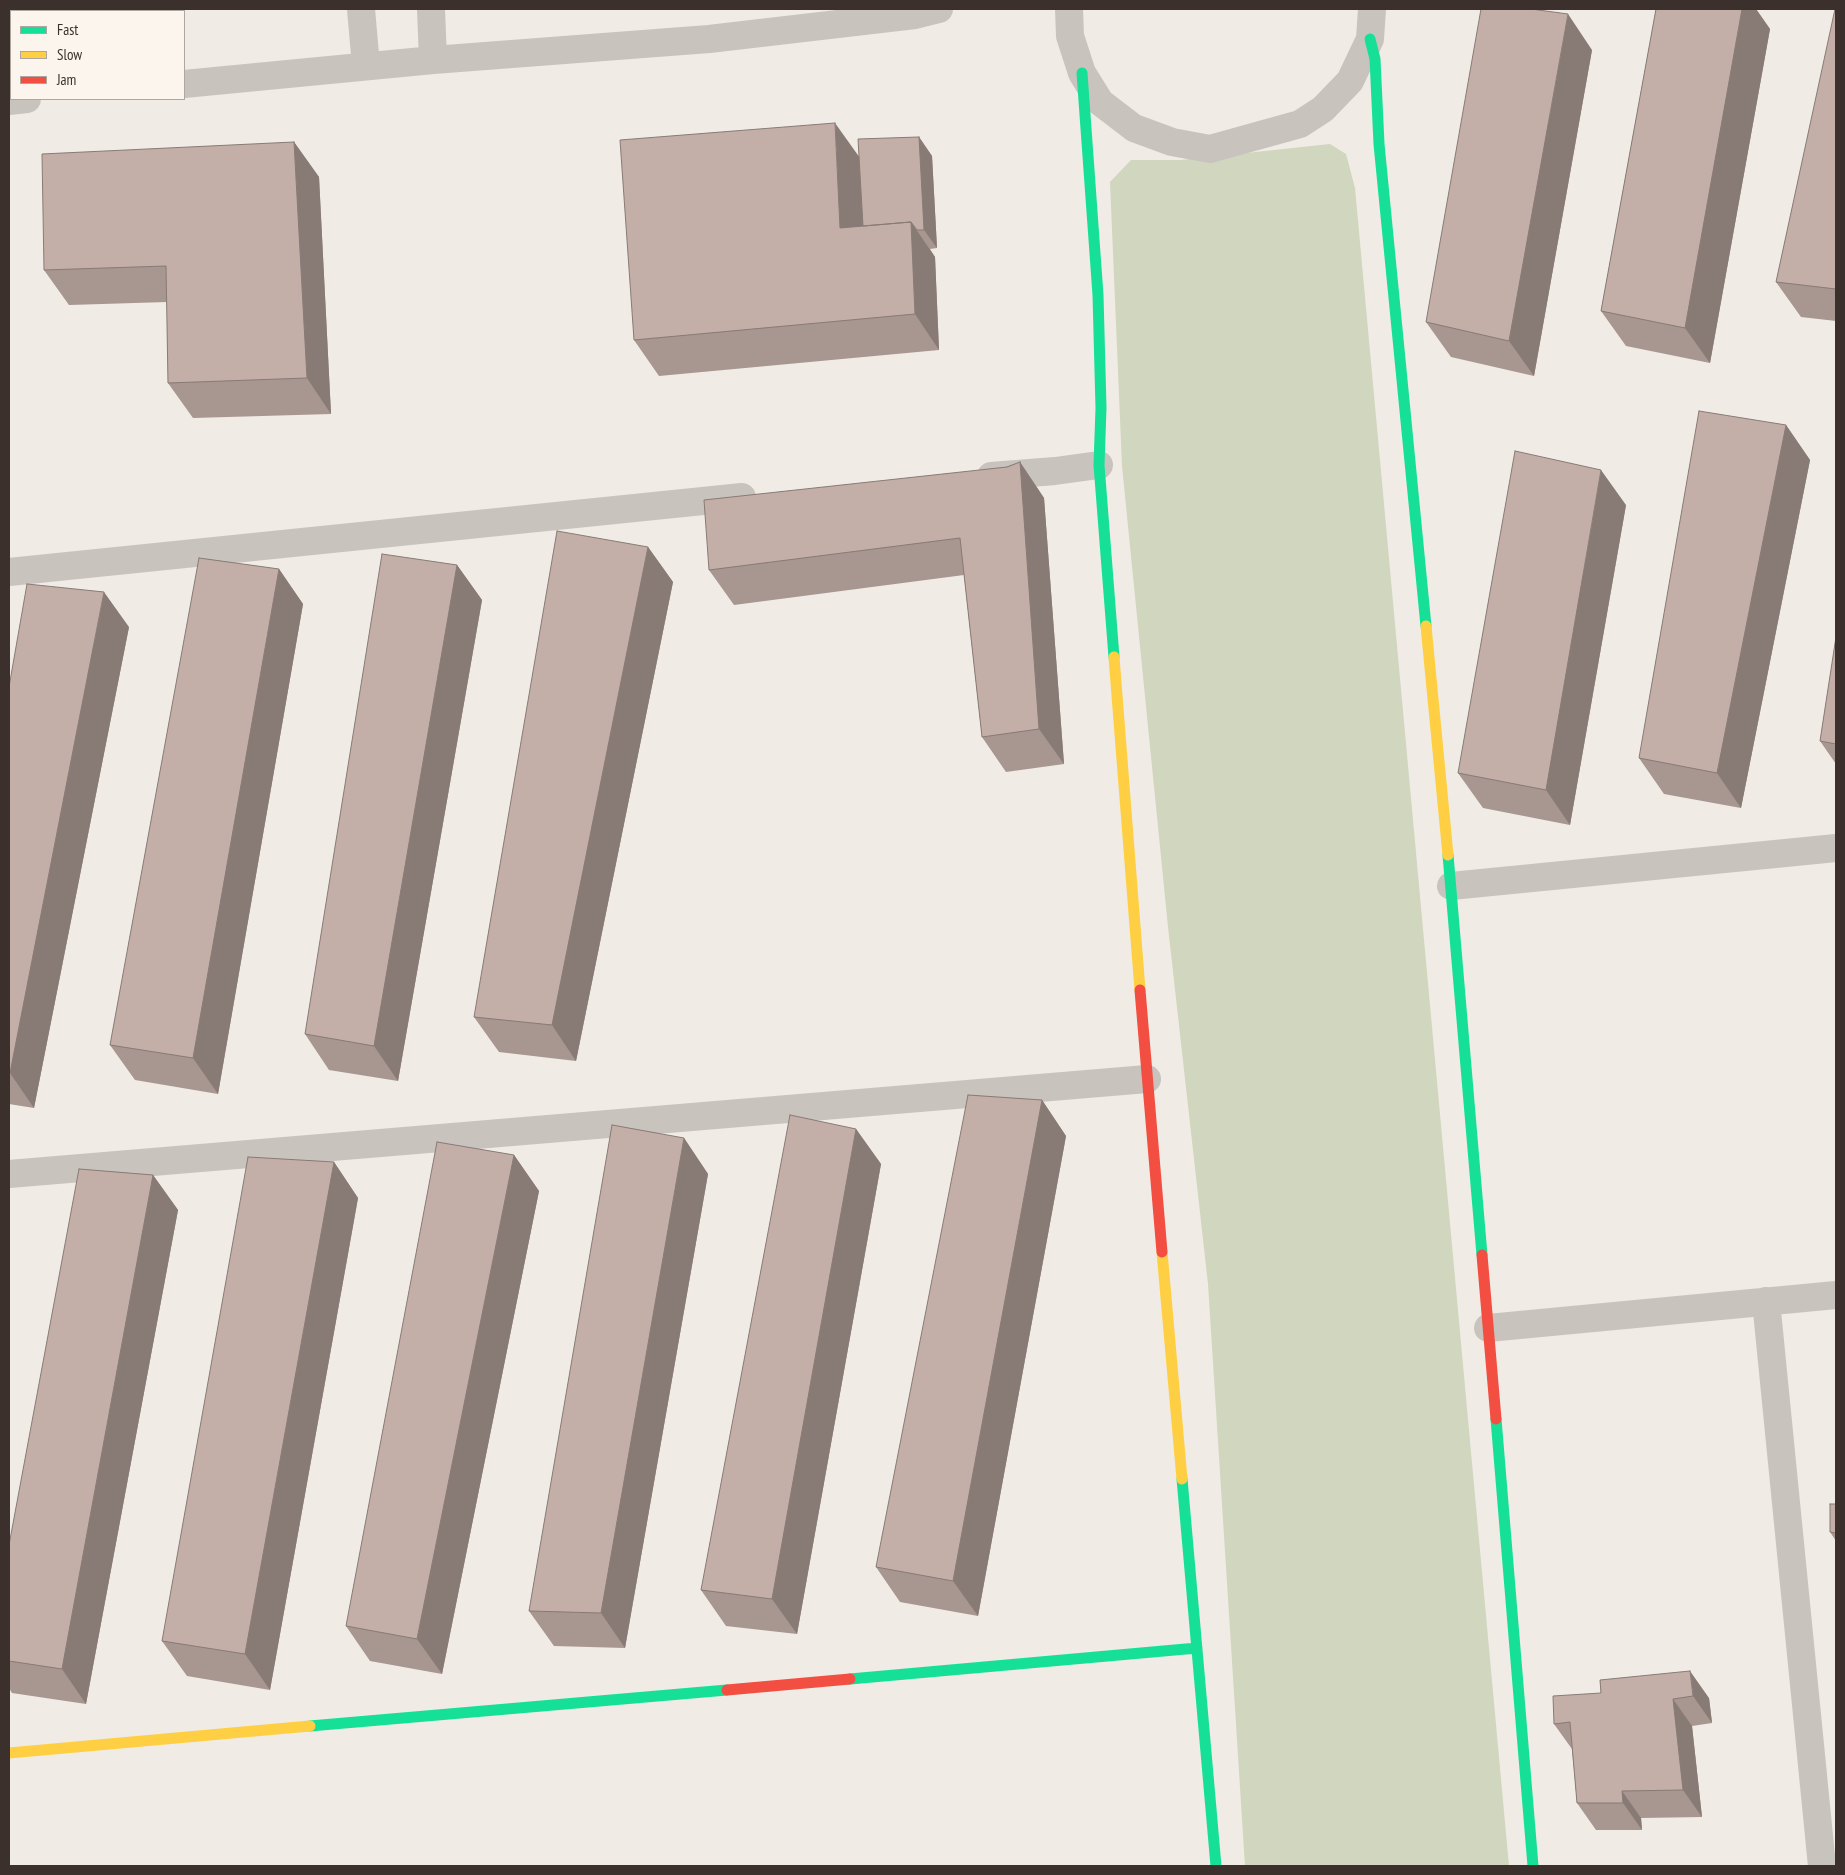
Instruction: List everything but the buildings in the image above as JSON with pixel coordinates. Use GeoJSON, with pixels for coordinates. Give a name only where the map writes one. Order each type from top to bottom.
{"type":"FeatureCollection","features":[{"type":"Feature","properties":{"kind":"street"},"geometry":{"type":"LineString","coordinates":[[361,9],[366,66]]}},
{"type":"Feature","properties":{"kind":"street"},"geometry":{"type":"LineString","coordinates":[[431,9],[433,60]]}},
{"type":"Feature","properties":{"kind":"street"},"geometry":{"type":"LineString","coordinates":[[185,84],[433,60],[709,39],[915,15],[939,9]]}},
{"type":"Feature","properties":{"kind":"street"},"geometry":{"type":"LineString","coordinates":[[1069,9],[1070,36],[1082,73],[1098,295],[1101,408],[1099,465],[1147,1080],[1216,1866]]}},
{"type":"Feature","properties":{"kind":"street"},"geometry":{"type":"LineString","coordinates":[[1372,9],[1370,39],[1375,59],[1380,154],[1451,886],[1533,1866]]}},
{"type":"Feature","properties":{"kind":"street"},"geometry":{"type":"LineString","coordinates":[[1082,73],[1100,102],[1134,128],[1172,142],[1210,149],[1300,124],[1315,114],[1350,81],[1370,39]]}},
{"type":"Feature","properties":{"kind":"street"},"geometry":{"type":"LineString","coordinates":[[965,478],[1054,471],[1099,465]]}},
{"type":"Feature","properties":{"kind":"street"},"geometry":{"type":"LineString","coordinates":[[9,572],[766,495]]}},
{"type":"Feature","properties":{"kind":"street"},"geometry":{"type":"LineString","coordinates":[[1451,886],[1836,848]]}},
{"type":"Feature","properties":{"kind":"street"},"geometry":{"type":"LineString","coordinates":[[9,1174],[1147,1080]]}},
{"type":"Feature","properties":{"kind":"street"},"geometry":{"type":"LineString","coordinates":[[1488,1328],[1836,1295]]}},
{"type":"Feature","properties":{"kind":"street"},"geometry":{"type":"LineString","coordinates":[[1766,1301],[1822,1866]]}},
{"type":"Feature","properties":{"kind":"street"},"geometry":{"type":"LineString","coordinates":[[9,1753],[1197,1648]]}},
{"type":"Feature","properties":{"kind":"green space"},"geometry":{"type":"Polygon","coordinates":[[[1330,144],[1346,154],[1355,188],[1509,1866],[1245,1866],[1208,1284],[1168,927],[1122,466],[1110,182],[1131,160],[1181,160],[1330,144]]]}},
{"type":"Feature","properties":{"kind":"traffic: fast"},"geometry":{"type":"LineString","coordinates":[[1370,39],[1375,59],[1379,144],[1426,626]]}},
{"type":"Feature","properties":{"kind":"traffic: fast"},"geometry":{"type":"LineString","coordinates":[[1082,73],[1098,295],[1101,408],[1099,465],[1114,657]]}},
{"type":"Feature","properties":{"kind":"traffic: fast"},"geometry":{"type":"LineString","coordinates":[[1448,855],[1482,1255]]}},
{"type":"Feature","properties":{"kind":"traffic: fast"},"geometry":{"type":"LineString","coordinates":[[1496,1419],[1533,1866]]}},
{"type":"Feature","properties":{"kind":"traffic: fast"},"geometry":{"type":"LineString","coordinates":[[1182,1479],[1216,1866]]}},
{"type":"Feature","properties":{"kind":"traffic: fast"},"geometry":{"type":"LineString","coordinates":[[850,1679],[1197,1648]]}},
{"type":"Feature","properties":{"kind":"traffic: fast"},"geometry":{"type":"LineString","coordinates":[[310,1726],[727,1690]]}},
{"type":"Feature","properties":{"kind":"traffic: slow"},"geometry":{"type":"LineString","coordinates":[[1426,626],[1448,855]]}},
{"type":"Feature","properties":{"kind":"traffic: slow"},"geometry":{"type":"LineString","coordinates":[[1114,657],[1140,990]]}},
{"type":"Feature","properties":{"kind":"traffic: slow"},"geometry":{"type":"LineString","coordinates":[[1162,1252],[1182,1479]]}},
{"type":"Feature","properties":{"kind":"traffic: slow"},"geometry":{"type":"LineString","coordinates":[[9,1753],[310,1726]]}},
{"type":"Feature","properties":{"kind":"traffic: jam"},"geometry":{"type":"LineString","coordinates":[[1140,990],[1162,1252]]}},
{"type":"Feature","properties":{"kind":"traffic: jam"},"geometry":{"type":"LineString","coordinates":[[1482,1255],[1496,1419]]}},
{"type":"Feature","properties":{"kind":"traffic: jam"},"geometry":{"type":"LineString","coordinates":[[727,1690],[850,1679]]}}]}
